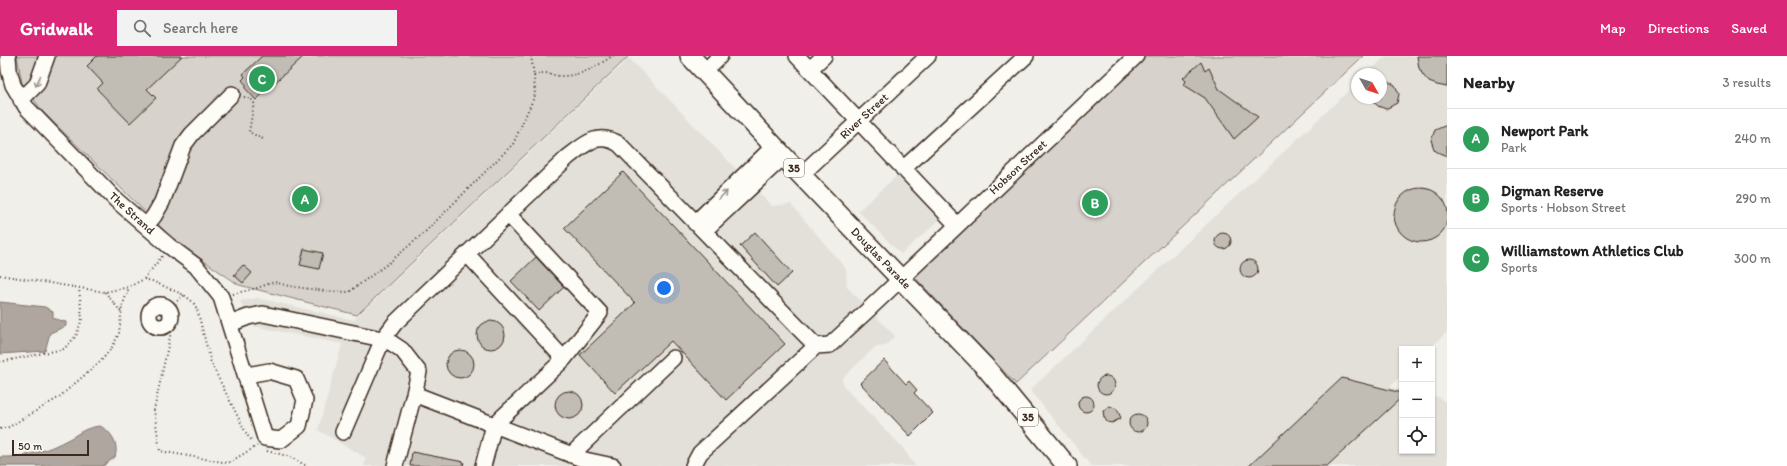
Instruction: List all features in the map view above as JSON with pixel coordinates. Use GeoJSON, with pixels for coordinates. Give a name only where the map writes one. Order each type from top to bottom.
{"type":"FeatureCollection","features":[{"type":"Feature","properties":{"kind":"main road","name":"Douglas Parade"},"geometry":{"type":"LineString","coordinates":[[690,56],[801,175],[988,369],[1064,465]]}},
{"type":"Feature","properties":{"kind":"street"},"geometry":{"type":"LineString","coordinates":[[21,100],[37,84],[47,56]]}},
{"type":"Feature","properties":{"kind":"street"},"geometry":{"type":"LineString","coordinates":[[704,72],[720,56]]}},
{"type":"Feature","properties":{"kind":"street"},"geometry":{"type":"LineString","coordinates":[[797,56],[957,225]]}},
{"type":"Feature","properties":{"kind":"street"},"geometry":{"type":"LineString","coordinates":[[810,70],[824,56]]}},
{"type":"Feature","properties":{"kind":"street","name":"River Street"},"geometry":{"type":"LineString","coordinates":[[801,175],[928,56]]}},
{"type":"Feature","properties":{"kind":"street"},"geometry":{"type":"LineString","coordinates":[[903,169],[1026,56]]}},
{"type":"Feature","properties":{"kind":"street","name":"Hobson Street"},"geometry":{"type":"LineString","coordinates":[[816,346],[830,345],[1136,56]]}},
{"type":"Feature","properties":{"kind":"street","name":"The Strand"},"geometry":{"type":"LineString","coordinates":[[6,58],[11,79],[21,100],[103,187],[169,246],[196,266],[221,297],[247,375],[265,438],[281,440],[299,426],[305,400],[296,379],[269,371],[247,375]]}},
{"type":"Feature","properties":{"kind":"street"},"geometry":{"type":"LineString","coordinates":[[146,226],[162,202],[183,146],[192,134],[232,94]]}},
{"type":"Feature","properties":{"kind":"street"},"geometry":{"type":"LineString","coordinates":[[344,432],[383,339],[394,323],[568,157],[587,142],[600,138],[611,139],[619,144],[816,346],[700,453],[692,466]]}},
{"type":"Feature","properties":{"kind":"street"},"geometry":{"type":"LineString","coordinates":[[699,227],[779,151]]}},
{"type":"Feature","properties":{"kind":"street"},"geometry":{"type":"LineString","coordinates":[[483,466],[494,425],[564,359],[600,313],[508,214]]}},
{"type":"Feature","properties":{"kind":"street"},"geometry":{"type":"LineString","coordinates":[[467,254],[564,359]]}},
{"type":"Feature","properties":{"kind":"street"},"geometry":{"type":"LineString","coordinates":[[230,324],[248,317],[263,314],[388,340],[402,350],[419,372],[395,466]]}},
{"type":"Feature","properties":{"kind":"street"},"geometry":{"type":"LineString","coordinates":[[578,460],[673,358]]}},
{"type":"Feature","properties":{"kind":"street"},"geometry":{"type":"LineString","coordinates":[[414,394],[578,460],[613,466]]}},
{"type":"Feature","properties":{"kind":"path"},"geometry":{"type":"LineString","coordinates":[[221,297],[258,288],[274,282],[289,286],[325,291],[349,292],[390,262],[425,232],[513,144],[535,95],[531,56]]}},
{"type":"Feature","properties":{"kind":"path"},"geometry":{"type":"LineString","coordinates":[[534,75],[544,72],[562,76],[586,72],[612,56]]}},
{"type":"Feature","properties":{"kind":"path"},"geometry":{"type":"LineString","coordinates":[[251,99],[254,103],[250,132],[265,140]]}},
{"type":"Feature","properties":{"kind":"path"},"geometry":{"type":"LineString","coordinates":[[0,275],[105,292],[129,287],[144,279],[169,246]]}},
{"type":"Feature","properties":{"kind":"path"},"geometry":{"type":"LineString","coordinates":[[144,279],[184,295],[193,302],[197,309],[211,363],[246,435],[257,447],[273,454],[288,456],[307,466]]}},
{"type":"Feature","properties":{"kind":"path"},"geometry":{"type":"LineString","coordinates":[[0,429],[9,427],[58,398],[101,361],[114,346],[119,334],[122,306],[129,287]]}},
{"type":"Feature","properties":{"kind":"path"},"geometry":{"type":"LineString","coordinates":[[0,362],[64,349],[76,336],[82,319],[79,288]]}},
{"type":"Feature","properties":{"kind":"path"},"geometry":{"type":"LineString","coordinates":[[105,292],[122,313]]}},
{"type":"Feature","properties":{"kind":"path"},"geometry":{"type":"LineString","coordinates":[[184,295],[168,316],[171,332],[154,410],[160,451],[228,463],[257,447]]}},
{"type":"Feature","properties":{"kind":"shaded area"},"geometry":{"type":"Polygon","coordinates":[[[17,56],[629,56],[357,315],[239,285],[175,241],[43,112],[22,83],[17,56]]]}},
{"type":"Feature","properties":{"kind":"shaded area"},"geometry":{"type":"Polygon","coordinates":[[[1136,56],[1363,56],[1016,384],[908,270],[1136,56]]]}},
{"type":"Feature","properties":{"kind":"shaded area"},"geometry":{"type":"Polygon","coordinates":[[[1386,56],[1447,56],[1447,332],[1432,346],[1399,346],[1399,378],[1390,387],[1399,389],[1399,454],[1435,454],[1435,396],[1439,397],[1447,404],[1447,466],[1091,466],[1030,390],[1351,89],[1351,104],[1387,104],[1387,68],[1373,68],[1386,56]]]}},
{"type":"Feature","properties":{"kind":"shaded area"},"geometry":{"type":"Polygon","coordinates":[[[629,58],[772,206],[791,204],[846,269],[847,287],[895,336],[885,346],[875,347],[842,379],[844,387],[903,448],[915,466],[364,466],[366,458],[318,430],[342,344],[253,326],[240,301],[257,298],[354,320],[629,58]]]}},
{"type":"Feature","properties":{"kind":"shaded area"},"geometry":{"type":"Polygon","coordinates":[[[901,172],[943,217],[901,254],[858,211],[901,172]]]}},
{"type":"Feature","properties":{"kind":"shaded area"},"geometry":{"type":"Polygon","coordinates":[[[0,302],[45,307],[53,312],[53,318],[66,322],[66,326],[50,333],[45,351],[0,354],[0,302]]]}},
{"type":"Feature","properties":{"kind":"shaded area"},"geometry":{"type":"Polygon","coordinates":[[[100,426],[114,439],[116,448],[115,457],[103,466],[0,466],[0,457],[36,453],[61,443],[87,429],[100,426]]]}},
{"type":"Feature","properties":{"kind":"building"},"geometry":{"type":"Polygon","coordinates":[[[97,56],[182,56],[147,89],[156,98],[130,123],[97,89],[103,83],[87,66],[97,56]]]}},
{"type":"Feature","properties":{"kind":"building"},"geometry":{"type":"Polygon","coordinates":[[[262,56],[304,56],[256,100],[245,88],[247,86],[242,80],[245,77],[243,74],[262,56]]]}},
{"type":"Feature","properties":{"kind":"building"},"geometry":{"type":"Polygon","coordinates":[[[1417,56],[1447,56],[1447,87],[1429,82],[1419,68],[1417,56]]]}},
{"type":"Feature","properties":{"kind":"building"},"geometry":{"type":"Polygon","coordinates":[[[1201,62],[1205,71],[1209,68],[1219,89],[1258,117],[1234,139],[1205,98],[1184,85],[1186,81],[1183,78],[1201,62]]]}},
{"type":"Feature","properties":{"kind":"building"},"geometry":{"type":"Polygon","coordinates":[[[1387,81],[1395,85],[1399,94],[1397,103],[1386,109],[1376,104],[1387,104],[1387,81]]]}},
{"type":"Feature","properties":{"kind":"building"},"geometry":{"type":"Polygon","coordinates":[[[1447,125],[1447,156],[1437,152],[1434,149],[1431,140],[1435,130],[1447,125]]]}},
{"type":"Feature","properties":{"kind":"building"},"geometry":{"type":"Polygon","coordinates":[[[623,172],[785,344],[726,400],[671,341],[615,393],[580,355],[635,303],[564,228],[623,172]]]}},
{"type":"Feature","properties":{"kind":"building"},"geometry":{"type":"Polygon","coordinates":[[[1421,188],[1431,190],[1440,196],[1446,205],[1448,215],[1446,225],[1440,234],[1431,240],[1421,242],[1411,240],[1402,234],[1396,225],[1394,215],[1396,205],[1402,196],[1411,190],[1421,188]]]}},
{"type":"Feature","properties":{"kind":"building"},"geometry":{"type":"Polygon","coordinates":[[[755,232],[792,273],[777,287],[740,246],[755,232]]]}},
{"type":"Feature","properties":{"kind":"building"},"geometry":{"type":"Polygon","coordinates":[[[1220,233],[1226,233],[1231,238],[1229,247],[1226,249],[1220,249],[1215,244],[1215,238],[1220,233]]]}},
{"type":"Feature","properties":{"kind":"building"},"geometry":{"type":"Polygon","coordinates":[[[304,249],[323,253],[319,269],[300,265],[304,249]]]}},
{"type":"Feature","properties":{"kind":"building"},"geometry":{"type":"Polygon","coordinates":[[[536,257],[564,287],[539,311],[511,281],[536,257]]]}},
{"type":"Feature","properties":{"kind":"building"},"geometry":{"type":"Polygon","coordinates":[[[1245,260],[1253,260],[1258,265],[1256,276],[1253,278],[1245,278],[1240,273],[1240,265],[1245,260]]]}},
{"type":"Feature","properties":{"kind":"building"},"geometry":{"type":"Polygon","coordinates":[[[243,265],[252,273],[243,283],[234,275],[243,265]]]}},
{"type":"Feature","properties":{"kind":"building"},"geometry":{"type":"Polygon","coordinates":[[[491,321],[497,322],[501,325],[504,329],[504,341],[501,345],[497,348],[491,349],[485,348],[481,345],[478,341],[477,335],[478,329],[481,325],[485,322],[491,321]]]}},
{"type":"Feature","properties":{"kind":"building"},"geometry":{"type":"Polygon","coordinates":[[[460,350],[466,351],[470,354],[473,358],[473,370],[470,374],[466,377],[460,378],[454,377],[450,374],[447,370],[446,364],[447,358],[450,354],[454,351],[460,350]]]}},
{"type":"Feature","properties":{"kind":"building"},"geometry":{"type":"Polygon","coordinates":[[[884,360],[906,384],[909,381],[917,390],[914,393],[933,413],[910,436],[860,383],[884,360]]]}},
{"type":"Feature","properties":{"kind":"building"},"geometry":{"type":"Polygon","coordinates":[[[1106,376],[1112,379],[1115,385],[1112,391],[1106,394],[1100,391],[1097,385],[1100,379],[1106,376]]]}},
{"type":"Feature","properties":{"kind":"building"},"geometry":{"type":"Polygon","coordinates":[[[1342,378],[1399,392],[1399,400],[1327,466],[1249,466],[1342,378]]]}},
{"type":"Feature","properties":{"kind":"building"},"geometry":{"type":"Polygon","coordinates":[[[569,391],[579,395],[583,405],[579,415],[569,419],[559,415],[555,405],[559,395],[569,391]]]}},
{"type":"Feature","properties":{"kind":"building"},"geometry":{"type":"Polygon","coordinates":[[[1086,396],[1092,398],[1094,404],[1092,410],[1086,412],[1080,410],[1078,404],[1080,398],[1086,396]]]}},
{"type":"Feature","properties":{"kind":"building"},"geometry":{"type":"Polygon","coordinates":[[[1110,406],[1117,409],[1121,418],[1112,423],[1107,422],[1103,411],[1110,406]]]}},
{"type":"Feature","properties":{"kind":"building"},"geometry":{"type":"Polygon","coordinates":[[[1134,414],[1142,414],[1147,419],[1145,430],[1142,432],[1134,432],[1129,427],[1129,419],[1134,414]]]}},
{"type":"Feature","properties":{"kind":"building"},"geometry":{"type":"Polygon","coordinates":[[[412,452],[464,462],[463,466],[410,466],[412,452]]]}},
{"type":"Feature","properties":{"kind":"place","name":"Williamstown Athletics Club"},"geometry":{"type":"Point","coordinates":[262,79]}},
{"type":"Feature","properties":{"kind":"place","name":"Newport Park"},"geometry":{"type":"Point","coordinates":[305,199]}},
{"type":"Feature","properties":{"kind":"place","name":"Digman Reserve"},"geometry":{"type":"Point","coordinates":[1095,203]}}]}
